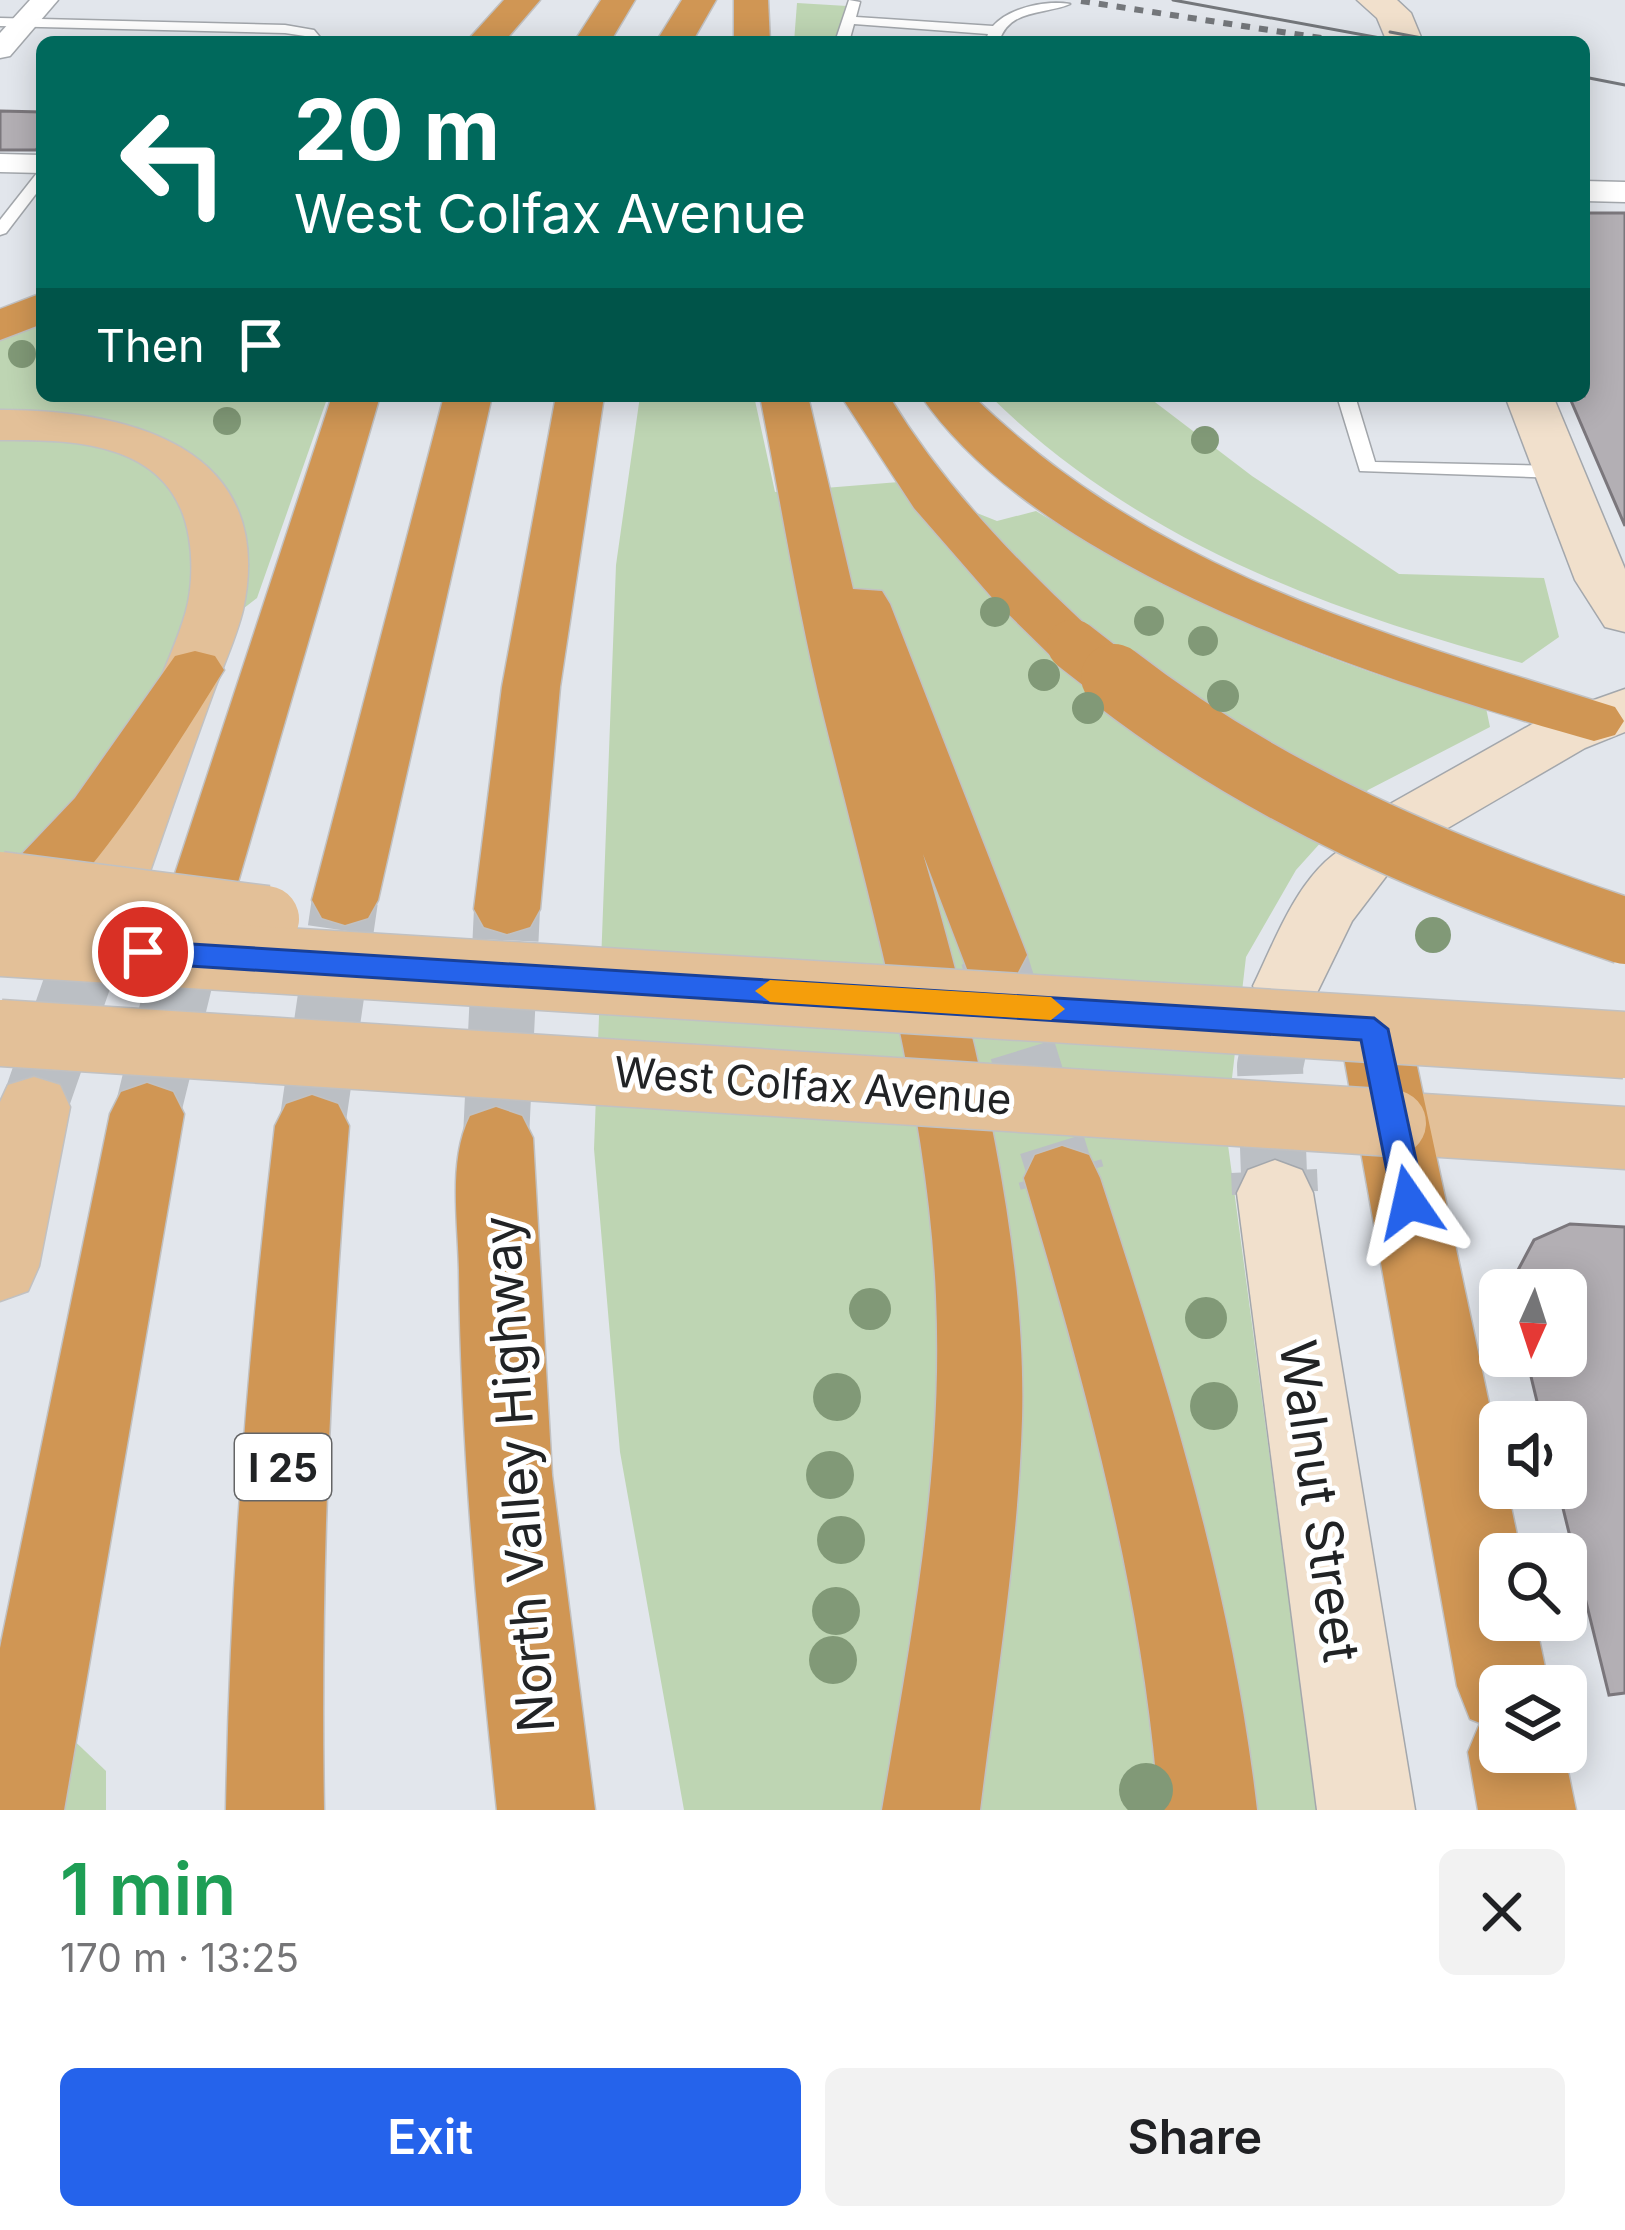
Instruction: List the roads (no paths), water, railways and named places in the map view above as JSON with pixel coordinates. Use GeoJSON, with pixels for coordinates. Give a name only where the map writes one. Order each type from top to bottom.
{"type":"FeatureCollection","features":[{"type":"Feature","properties":{"kind":"highway"},"geometry":{"type":"LineString","coordinates":[[490,36],[523,0]]}},
{"type":"Feature","properties":{"kind":"highway"},"geometry":{"type":"LineString","coordinates":[[596,36],[618,0]]}},
{"type":"Feature","properties":{"kind":"highway"},"geometry":{"type":"LineString","coordinates":[[677,36],[698,0]]}},
{"type":"Feature","properties":{"kind":"highway"},"geometry":{"type":"LineString","coordinates":[[734,36],[745,1]]}},
{"type":"Feature","properties":{"kind":"highway"},"geometry":{"type":"LineString","coordinates":[[745,1],[751,36]]}},
{"type":"Feature","properties":{"kind":"highway"},"geometry":{"type":"LineString","coordinates":[[202,889],[354,402]]}},
{"type":"Feature","properties":{"kind":"highway"},"geometry":{"type":"LineString","coordinates":[[345,900],[365,801],[466,402]]}},
{"type":"Feature","properties":{"kind":"highway"},"geometry":{"type":"LineString","coordinates":[[507,909],[531,687],[579,402]]}},
{"type":"Feature","properties":{"kind":"highway"},"geometry":{"type":"LineString","coordinates":[[785,402],[852,710],[916,946],[959,1171],[976,1292],[980,1415],[958,1646],[931,1810]]}},
{"type":"Feature","properties":{"kind":"highway"},"geometry":{"type":"LineString","coordinates":[[786,402],[993,955]]}},
{"type":"Feature","properties":{"kind":"highway"},"geometry":{"type":"LineString","coordinates":[[869,402],[918,479],[966,537],[1073,645],[1195,739],[1316,810],[1468,879],[1625,932]]}},
{"type":"Feature","properties":{"kind":"highway"},"geometry":{"type":"LineString","coordinates":[[950,402],[974,429],[1054,494],[1201,579],[1326,630],[1610,715]]}},
{"type":"Feature","properties":{"kind":"highway"},"geometry":{"type":"LineString","coordinates":[[0,920],[97,814],[195,670]]}},
{"type":"Feature","properties":{"kind":"highway"},"geometry":{"type":"LineString","coordinates":[[1374,1029],[1499,1665]]}},
{"type":"Feature","properties":{"kind":"highway"},"geometry":{"type":"LineString","coordinates":[[15,1810],[147,1114]]}},
{"type":"Feature","properties":{"kind":"highway","name":"I 25"},"geometry":{"type":"LineString","coordinates":[[275,1810],[275,1618],[287,1376],[313,1126]]}},
{"type":"Feature","properties":{"kind":"highway","name":"North Valley Highway"},"geometry":{"type":"LineString","coordinates":[[496,1138],[499,1356],[521,1620],[546,1810]]}},
{"type":"Feature","properties":{"kind":"highway"},"geometry":{"type":"LineString","coordinates":[[1062,1178],[1157,1481],[1194,1652],[1208,1810]]}},
{"type":"Feature","properties":{"kind":"highway"},"geometry":{"type":"LineString","coordinates":[[1520,1773],[1527,1810]]}},
{"type":"Feature","properties":{"kind":"main road"},"geometry":{"type":"LineString","coordinates":[[0,425],[58,426],[135,440],[193,474],[208,500],[222,570],[195,670],[115,877]]}},
{"type":"Feature","properties":{"kind":"main road"},"geometry":{"type":"LineString","coordinates":[[0,885],[859,997]]}},
{"type":"Feature","properties":{"kind":"main road"},"geometry":{"type":"LineString","coordinates":[[0,943],[1625,1045]]}},
{"type":"Feature","properties":{"kind":"main road","name":"West Colfax Avenue"},"geometry":{"type":"LineString","coordinates":[[0,1033],[1625,1138]]}},
{"type":"Feature","properties":{"kind":"main road"},"geometry":{"type":"LineString","coordinates":[[0,1266],[34,1107]]}},
{"type":"Feature","properties":{"kind":"street"},"geometry":{"type":"LineString","coordinates":[[9,32],[45,0]]}},
{"type":"Feature","properties":{"kind":"street"},"geometry":{"type":"LineString","coordinates":[[1377,36],[1368,12],[1373,0],[1393,13],[1403,36]]}},
{"type":"Feature","properties":{"kind":"street"},"geometry":{"type":"LineString","coordinates":[[0,163],[36,164]]}},
{"type":"Feature","properties":{"kind":"street"},"geometry":{"type":"LineString","coordinates":[[1590,191],[1625,192]]}},
{"type":"Feature","properties":{"kind":"street"},"geometry":{"type":"LineString","coordinates":[[1531,402],[1602,580],[1625,614]]}},
{"type":"Feature","properties":{"kind":"street"},"geometry":{"type":"LineString","coordinates":[[1287,986],[1325,907],[1389,841],[1502,765],[1610,715]]}},
{"type":"Feature","properties":{"kind":"street","name":"Walnut Street"},"geometry":{"type":"LineString","coordinates":[[1274,1192],[1366,1810]]}},
{"type":"Feature","properties":{"kind":"lane"},"geometry":{"type":"LineString","coordinates":[[1005,0],[1027,10]]}},
{"type":"Feature","properties":{"kind":"lane"},"geometry":{"type":"LineString","coordinates":[[844,36],[854,2]]}},
{"type":"Feature","properties":{"kind":"lane"},"geometry":{"type":"LineString","coordinates":[[849,20],[993,36],[1027,10],[1064,4]]}},
{"type":"Feature","properties":{"kind":"lane"},"geometry":{"type":"LineString","coordinates":[[9,32],[106,24],[298,30],[308,36]]}},
{"type":"Feature","properties":{"kind":"lane"},"geometry":{"type":"LineString","coordinates":[[96,36],[106,24]]}},
{"type":"Feature","properties":{"kind":"lane"},"geometry":{"type":"LineString","coordinates":[[0,230],[36,184]]}},
{"type":"Feature","properties":{"kind":"lane"},"geometry":{"type":"LineString","coordinates":[[1348,402],[1367,467],[1559,472]]}},
{"type":"Feature","properties":{"kind":"tunnel"},"geometry":{"type":"LineString","coordinates":[[34,1107],[107,897]]}},
{"type":"Feature","properties":{"kind":"tunnel"},"geometry":{"type":"LineString","coordinates":[[147,1114],[200,898]]}},
{"type":"Feature","properties":{"kind":"tunnel"},"geometry":{"type":"LineString","coordinates":[[312,1126],[345,900]]}},
{"type":"Feature","properties":{"kind":"tunnel"},"geometry":{"type":"LineString","coordinates":[[496,1138],[507,909]]}},
{"type":"Feature","properties":{"kind":"tunnel"},"geometry":{"type":"LineString","coordinates":[[993,955],[1061,1174]]}},
{"type":"Feature","properties":{"kind":"tunnel"},"geometry":{"type":"LineString","coordinates":[[1274,1174],[1270,1066],[1287,986]]}},
{"type":"Feature","properties":{"kind":"tunnel"},"geometry":{"type":"LineString","coordinates":[[1060,1171],[1062,1178]]}},
{"type":"Feature","properties":{"kind":"tunnel"},"geometry":{"type":"LineString","coordinates":[[1274,1171],[1275,1193]]}},
{"type":"Feature","properties":{"kind":"tram line"},"geometry":{"type":"LineString","coordinates":[[1173,0],[1369,36]]}},
{"type":"Feature","properties":{"kind":"tram line"},"geometry":{"type":"LineString","coordinates":[[1390,32],[1411,36]]}},
{"type":"Feature","properties":{"kind":"tram line"},"geometry":{"type":"LineString","coordinates":[[1590,78],[1625,85]]}},
{"type":"Feature","properties":{"kind":"railway"},"geometry":{"type":"LineString","coordinates":[[1081,1],[1308,36]]}}]}
